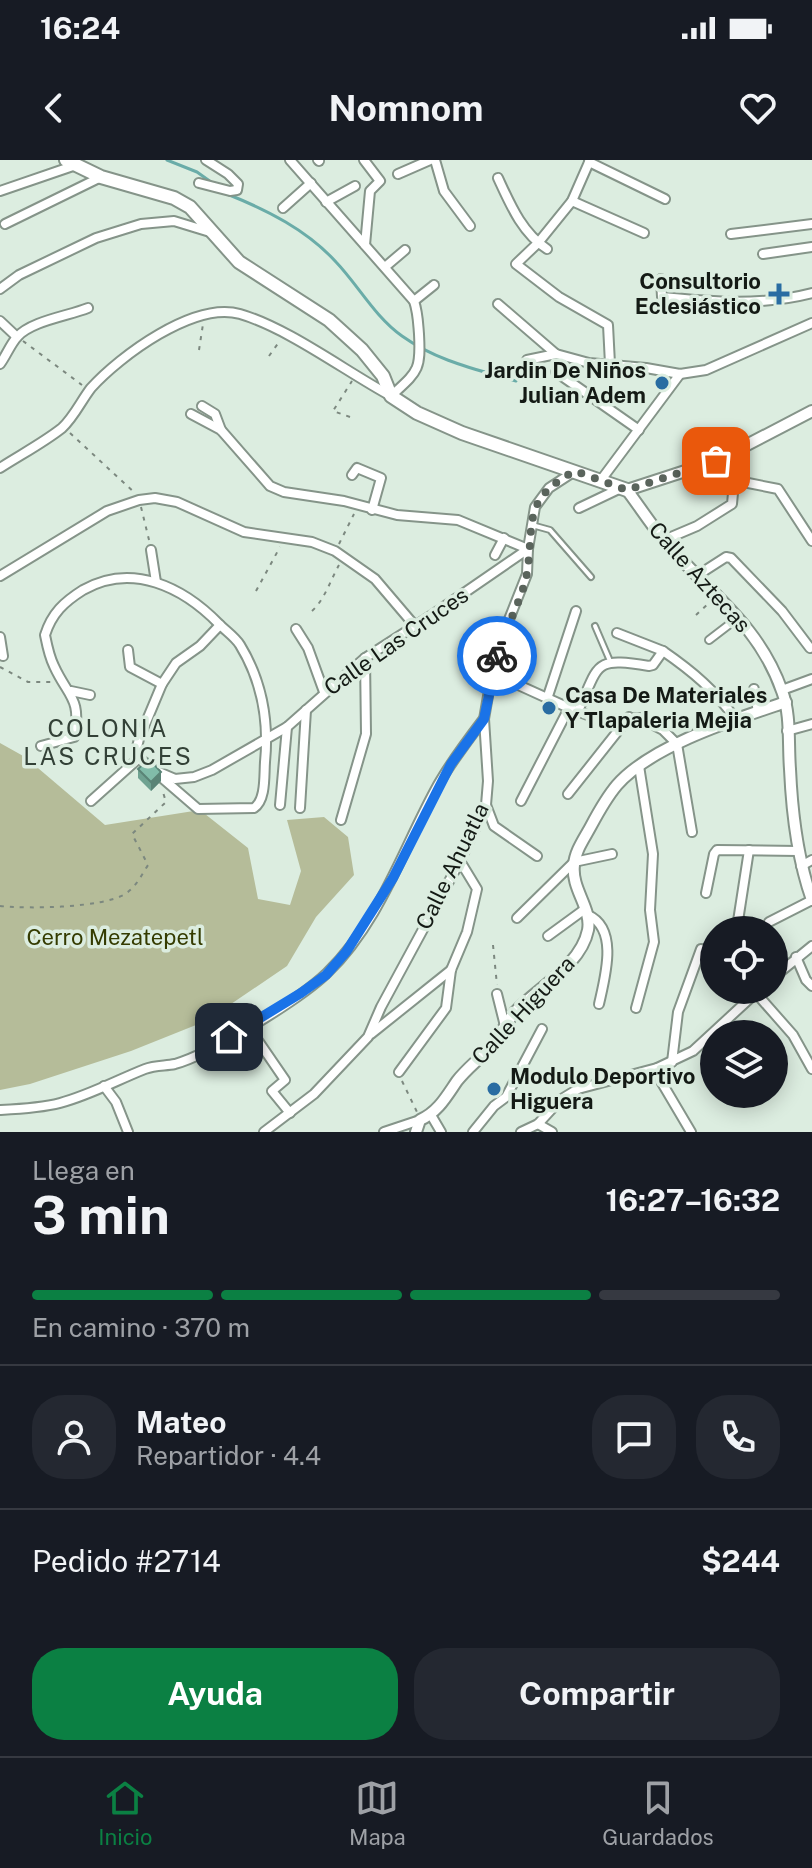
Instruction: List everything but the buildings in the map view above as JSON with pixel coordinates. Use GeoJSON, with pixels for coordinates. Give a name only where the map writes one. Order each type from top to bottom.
{"type":"FeatureCollection","features":[{"type":"Feature","properties":{"kind":"main road"},"geometry":{"type":"LineString","coordinates":[[70,163],[101,177],[183,203],[201,216],[210,232],[239,262],[329,320],[362,350],[383,376],[391,396],[417,413],[462,433],[624,488]]}},
{"type":"Feature","properties":{"kind":"street"},"geometry":{"type":"LineString","coordinates":[[202,184],[237,190],[238,184],[228,174],[206,160]]}},
{"type":"Feature","properties":{"kind":"street"},"geometry":{"type":"LineString","coordinates":[[0,468],[64,426],[90,390],[127,355],[167,329],[205,315],[232,312],[284,334],[391,396],[410,378],[420,361],[419,315],[414,301],[290,160]]}},
{"type":"Feature","properties":{"kind":"street"},"geometry":{"type":"LineString","coordinates":[[364,160],[380,181],[370,191],[365,245]]}},
{"type":"Feature","properties":{"kind":"street"},"geometry":{"type":"LineString","coordinates":[[398,174],[433,160],[444,191],[470,226]]}},
{"type":"Feature","properties":{"kind":"street"},"geometry":{"type":"LineString","coordinates":[[610,364],[608,325],[559,297],[516,264],[538,243],[572,201],[590,161],[665,199]]}},
{"type":"Feature","properties":{"kind":"street"},"geometry":{"type":"LineString","coordinates":[[0,191],[70,163]]}},
{"type":"Feature","properties":{"kind":"street"},"geometry":{"type":"LineString","coordinates":[[5,224],[101,177]]}},
{"type":"Feature","properties":{"kind":"street"},"geometry":{"type":"LineString","coordinates":[[498,178],[515,213],[538,243],[547,249]]}},
{"type":"Feature","properties":{"kind":"street"},"geometry":{"type":"LineString","coordinates":[[283,208],[311,183]]}},
{"type":"Feature","properties":{"kind":"street"},"geometry":{"type":"LineString","coordinates":[[326,202],[355,186]]}},
{"type":"Feature","properties":{"kind":"street"},"geometry":{"type":"LineString","coordinates":[[572,201],[644,233]]}},
{"type":"Feature","properties":{"kind":"street"},"geometry":{"type":"LineString","coordinates":[[0,289],[19,275],[96,238],[141,224],[174,221],[210,232]]}},
{"type":"Feature","properties":{"kind":"street"},"geometry":{"type":"LineString","coordinates":[[731,234],[812,224]]}},
{"type":"Feature","properties":{"kind":"street"},"geometry":{"type":"LineString","coordinates":[[763,254],[812,247]]}},
{"type":"Feature","properties":{"kind":"street"},"geometry":{"type":"LineString","coordinates":[[385,267],[405,250]]}},
{"type":"Feature","properties":{"kind":"street"},"geometry":{"type":"LineString","coordinates":[[661,279],[662,297],[678,299],[726,303],[812,293]]}},
{"type":"Feature","properties":{"kind":"street"},"geometry":{"type":"LineString","coordinates":[[414,301],[434,285]]}},
{"type":"Feature","properties":{"kind":"street"},"geometry":{"type":"LineString","coordinates":[[498,304],[556,354],[589,363],[680,374],[706,370],[812,323]]}},
{"type":"Feature","properties":{"kind":"street"},"geometry":{"type":"LineString","coordinates":[[0,364],[17,337],[31,326],[88,308]]}},
{"type":"Feature","properties":{"kind":"street"},"geometry":{"type":"LineString","coordinates":[[0,321],[17,337]]}},
{"type":"Feature","properties":{"kind":"street"},"geometry":{"type":"LineString","coordinates":[[527,360],[556,354]]}},
{"type":"Feature","properties":{"kind":"street"},"geometry":{"type":"LineString","coordinates":[[556,372],[639,430]]}},
{"type":"Feature","properties":{"kind":"street"},"geometry":{"type":"LineString","coordinates":[[601,480],[680,374]]}},
{"type":"Feature","properties":{"kind":"street"},"geometry":{"type":"LineString","coordinates":[[202,406],[215,414],[221,430],[270,486],[284,492],[397,515],[458,520],[528,549],[539,500],[560,479],[575,471]]}},
{"type":"Feature","properties":{"kind":"street"},"geometry":{"type":"LineString","coordinates":[[579,508],[624,488],[716,461],[812,411]]}},
{"type":"Feature","properties":{"kind":"street"},"geometry":{"type":"LineString","coordinates":[[191,414],[221,430]]}},
{"type":"Feature","properties":{"kind":"street"},"geometry":{"type":"LineString","coordinates":[[664,540],[697,526],[732,504],[733,480],[744,447]]}},
{"type":"Feature","properties":{"kind":"street"},"geometry":{"type":"LineString","coordinates":[[352,475],[357,468],[381,478],[372,510]]}},
{"type":"Feature","properties":{"kind":"street"},"geometry":{"type":"LineString","coordinates":[[733,480],[778,489],[812,541]]}},
{"type":"Feature","properties":{"kind":"street","name":"Calle Aztecas"},"geometry":{"type":"LineString","coordinates":[[624,488],[664,540],[739,617],[767,657],[786,702],[791,797],[798,851],[812,900]]}},
{"type":"Feature","properties":{"kind":"street"},"geometry":{"type":"LineString","coordinates":[[0,576],[107,511],[155,498],[177,502],[244,532],[312,542],[339,554],[375,579],[415,626]]}},
{"type":"Feature","properties":{"kind":"street"},"geometry":{"type":"LineString","coordinates":[[495,555],[504,538]]}},
{"type":"Feature","properties":{"kind":"street","name":"Calle Las Cruces"},"geometry":{"type":"LineString","coordinates":[[139,758],[154,770],[175,779],[194,777],[212,770],[287,727],[365,658],[528,549]]}},
{"type":"Feature","properties":{"kind":"street","name":"Calle Ahuatla"},"geometry":{"type":"LineString","coordinates":[[264,1132],[314,1094],[368,1037],[386,996],[460,861],[486,805],[488,781],[484,719],[502,637],[527,574],[528,549]]}},
{"type":"Feature","properties":{"kind":"street"},"geometry":{"type":"LineString","coordinates":[[151,550],[156,582]]}},
{"type":"Feature","properties":{"kind":"street"},"geometry":{"type":"LineString","coordinates":[[698,575],[726,557],[731,558],[782,611],[810,648]]}},
{"type":"Feature","properties":{"kind":"street"},"geometry":{"type":"LineString","coordinates":[[41,746],[74,737],[78,717],[71,691],[53,664],[45,635],[57,609],[91,586],[116,577],[156,582],[194,601],[239,643],[265,710],[267,737],[261,799],[254,808],[198,809],[154,770]]}},
{"type":"Feature","properties":{"kind":"street"},"geometry":{"type":"LineString","coordinates":[[547,699],[576,611]]}},
{"type":"Feature","properties":{"kind":"street"},"geometry":{"type":"LineString","coordinates":[[709,640],[739,617]]}},
{"type":"Feature","properties":{"kind":"street"},"geometry":{"type":"LineString","coordinates":[[91,801],[139,758],[139,739],[162,684],[176,663],[200,646],[220,625]]}},
{"type":"Feature","properties":{"kind":"street"},"geometry":{"type":"LineString","coordinates":[[296,629],[308,648],[324,692]]}},
{"type":"Feature","properties":{"kind":"street"},"geometry":{"type":"LineString","coordinates":[[617,633],[663,651],[688,668],[715,692],[736,720]]}},
{"type":"Feature","properties":{"kind":"street"},"geometry":{"type":"LineString","coordinates":[[0,637],[3,656]]}},
{"type":"Feature","properties":{"kind":"street"},"geometry":{"type":"LineString","coordinates":[[128,650],[130,667],[162,684]]}},
{"type":"Feature","properties":{"kind":"street"},"geometry":{"type":"LineString","coordinates":[[521,801],[603,664],[610,661],[649,666],[663,651]]}},
{"type":"Feature","properties":{"kind":"street"},"geometry":{"type":"LineString","coordinates":[[341,820],[366,734],[365,658]]}},
{"type":"Feature","properties":{"kind":"street"},"geometry":{"type":"LineString","coordinates":[[492,673],[603,721],[629,717],[651,723],[677,744],[692,832]]}},
{"type":"Feature","properties":{"kind":"street"},"geometry":{"type":"LineString","coordinates":[[782,690],[812,679]]}},
{"type":"Feature","properties":{"kind":"street"},"geometry":{"type":"LineString","coordinates":[[754,689],[758,712]]}},
{"type":"Feature","properties":{"kind":"street"},"geometry":{"type":"LineString","coordinates":[[71,691],[90,695]]}},
{"type":"Feature","properties":{"kind":"street"},"geometry":{"type":"LineString","coordinates":[[517,918],[574,862],[602,804],[619,783],[639,766],[677,744],[786,702]]}},
{"type":"Feature","properties":{"kind":"street"},"geometry":{"type":"LineString","coordinates":[[300,808],[306,710]]}},
{"type":"Feature","properties":{"kind":"street"},"geometry":{"type":"LineString","coordinates":[[568,794],[629,717]]}},
{"type":"Feature","properties":{"kind":"street"},"geometry":{"type":"LineString","coordinates":[[0,1110],[60,1103],[149,1067],[175,1064],[209,1049],[314,984],[346,952],[393,878],[444,776],[484,719]]}},
{"type":"Feature","properties":{"kind":"street"},"geometry":{"type":"LineString","coordinates":[[787,731],[812,724]]}},
{"type":"Feature","properties":{"kind":"street"},"geometry":{"type":"LineString","coordinates":[[280,805],[287,727]]}},
{"type":"Feature","properties":{"kind":"street"},"geometry":{"type":"LineString","coordinates":[[636,1008],[654,942],[650,910],[653,854],[639,766]]}},
{"type":"Feature","properties":{"kind":"street"},"geometry":{"type":"LineString","coordinates":[[486,805],[494,826],[537,856]]}},
{"type":"Feature","properties":{"kind":"street"},"geometry":{"type":"LineString","coordinates":[[706,893],[717,850],[798,851]]}},
{"type":"Feature","properties":{"kind":"street"},"geometry":{"type":"LineString","coordinates":[[739,916],[749,850]]}},
{"type":"Feature","properties":{"kind":"street"},"geometry":{"type":"LineString","coordinates":[[574,862],[612,854]]}},
{"type":"Feature","properties":{"kind":"street"},"geometry":{"type":"LineString","coordinates":[[801,866],[812,860]]}},
{"type":"Feature","properties":{"kind":"street"},"geometry":{"type":"LineString","coordinates":[[399,1072],[446,1008],[451,970],[467,932],[477,889],[460,861]]}},
{"type":"Feature","properties":{"kind":"street"},"geometry":{"type":"LineString","coordinates":[[574,862],[576,890],[586,912],[603,926],[606,942],[606,970],[599,1004]]}},
{"type":"Feature","properties":{"kind":"street"},"geometry":{"type":"LineString","coordinates":[[781,916],[812,900]]}},
{"type":"Feature","properties":{"kind":"street"},"geometry":{"type":"LineString","coordinates":[[548,936],[586,912]]}},
{"type":"Feature","properties":{"kind":"street","name":"Calle Higuera"},"geometry":{"type":"LineString","coordinates":[[420,1120],[431,1115],[505,1026],[534,994],[559,974],[578,951],[588,931],[586,912]]}},
{"type":"Feature","properties":{"kind":"street"},"geometry":{"type":"LineString","coordinates":[[788,964],[812,946]]}},
{"type":"Feature","properties":{"kind":"street"},"geometry":{"type":"LineString","coordinates":[[672,1062],[678,1012],[700,952]]}},
{"type":"Feature","properties":{"kind":"street"},"geometry":{"type":"LineString","coordinates":[[796,957],[812,986]]}},
{"type":"Feature","properties":{"kind":"street"},"geometry":{"type":"LineString","coordinates":[[368,1037],[451,970]]}},
{"type":"Feature","properties":{"kind":"street"},"geometry":{"type":"LineString","coordinates":[[497,994],[505,1026]]}},
{"type":"Feature","properties":{"kind":"street"},"geometry":{"type":"LineString","coordinates":[[521,1132],[538,1124],[560,1100],[578,1089],[657,1068],[693,1051],[744,1004]]}},
{"type":"Feature","properties":{"kind":"street"},"geometry":{"type":"LineString","coordinates":[[768,1004],[793,1035],[812,1069]]}},
{"type":"Feature","properties":{"kind":"street"},"geometry":{"type":"LineString","coordinates":[[248,1026],[285,1080],[272,1091],[290,1113]]}},
{"type":"Feature","properties":{"kind":"street"},"geometry":{"type":"LineString","coordinates":[[473,1132],[494,1106],[506,1097],[542,1029]]}},
{"type":"Feature","properties":{"kind":"street"},"geometry":{"type":"LineString","coordinates":[[657,1068],[662,1083],[691,1132]]}},
{"type":"Feature","properties":{"kind":"street"},"geometry":{"type":"LineString","coordinates":[[104,1086],[116,1102],[128,1132]]}},
{"type":"Feature","properties":{"kind":"street"},"geometry":{"type":"LineString","coordinates":[[431,1115],[441,1132]]}},
{"type":"Feature","properties":{"kind":"street"},"geometry":{"type":"LineString","coordinates":[[384,1132],[420,1120]]}},
{"type":"Feature","properties":{"kind":"street"},"geometry":{"type":"LineString","coordinates":[[416,1132],[420,1120]]}},
{"type":"Feature","properties":{"kind":"street"},"geometry":{"type":"LineString","coordinates":[[538,1124],[552,1132]]}},
{"type":"Feature","properties":{"kind":"lane"},"geometry":{"type":"LineString","coordinates":[[531,525],[550,530],[591,577]]}},
{"type":"Feature","properties":{"kind":"lane"},"geometry":{"type":"LineString","coordinates":[[595,626],[610,661]]}},
{"type":"Feature","properties":{"kind":"path"},"geometry":{"type":"LineString","coordinates":[[199,350],[205,315]]}},
{"type":"Feature","properties":{"kind":"path"},"geometry":{"type":"LineString","coordinates":[[269,356],[284,334]]}},
{"type":"Feature","properties":{"kind":"path"},"geometry":{"type":"LineString","coordinates":[[17,337],[90,390]]}},
{"type":"Feature","properties":{"kind":"path"},"geometry":{"type":"LineString","coordinates":[[350,417],[333,411],[355,377]]}},
{"type":"Feature","properties":{"kind":"path"},"geometry":{"type":"LineString","coordinates":[[64,426],[139,500],[151,550]]}},
{"type":"Feature","properties":{"kind":"path"},"geometry":{"type":"LineString","coordinates":[[312,611],[323,601],[358,506]]}},
{"type":"Feature","properties":{"kind":"path"},"geometry":{"type":"LineString","coordinates":[[256,591],[284,539]]}},
{"type":"Feature","properties":{"kind":"path"},"geometry":{"type":"LineString","coordinates":[[696,615],[718,595]]}},
{"type":"Feature","properties":{"kind":"path"},"geometry":{"type":"LineString","coordinates":[[0,667],[28,682],[62,680]]}},
{"type":"Feature","properties":{"kind":"path"},"geometry":{"type":"LineString","coordinates":[[0,906],[36,909],[123,896],[135,886],[148,865],[132,834],[166,802],[161,790],[171,785]]}},
{"type":"Feature","properties":{"kind":"path"},"geometry":{"type":"LineString","coordinates":[[493,945],[497,994]]}},
{"type":"Feature","properties":{"kind":"path"},"geometry":{"type":"LineString","coordinates":[[399,1072],[420,1120]]}},
{"type":"Feature","properties":{"kind":"green space","name":"Cerro Mezatepetl"},"geometry":{"type":"Polygon","coordinates":[[[0,743],[25,757],[105,825],[200,810],[248,848],[258,899],[290,905],[301,871],[287,820],[324,817],[348,837],[354,875],[316,917],[287,966],[206,1021],[131,1051],[30,1084],[0,1090],[0,743]]]}},
{"type":"Feature","properties":{"kind":"waterway"},"geometry":{"type":"LineString","coordinates":[[167,160],[197,172],[211,182]]}},
{"type":"Feature","properties":{"kind":"waterway"},"geometry":{"type":"LineString","coordinates":[[227,194],[271,214],[312,240],[344,271],[383,320],[415,345],[457,363],[516,381]]}},
{"type":"Feature","properties":{"kind":"way so far"},"geometry":{"type":"LineString","coordinates":[[497,656],[527,574],[532,516],[549,488],[575,471],[627,490],[716,461]]}},
{"type":"Feature","properties":{"kind":"place","name":"Consultorio Eclesiástico"},"geometry":{"type":"Point","coordinates":[779,294]}},
{"type":"Feature","properties":{"kind":"place","name":"Jardin De Niños Julian Adem"},"geometry":{"type":"Point","coordinates":[662,383]}},
{"type":"Feature","properties":{"kind":"place","name":"Casa De Materiales Y Tlapaleria Mejia"},"geometry":{"type":"Point","coordinates":[549,708]}},
{"type":"Feature","properties":{"kind":"place","name":"Modulo Deportivo Higuera"},"geometry":{"type":"Point","coordinates":[494,1089]}},
{"type":"Feature","properties":{"kind":"district","name":"COLONIA LAS CRUCES"},"geometry":{"type":"Point","coordinates":[108,743]}},
{"type":"Feature","properties":{"kind":"route"},"geometry":{"type":"LineString","coordinates":[[229,1037],[326,975],[346,952],[393,878],[451,764],[484,719],[497,656]]}}]}
